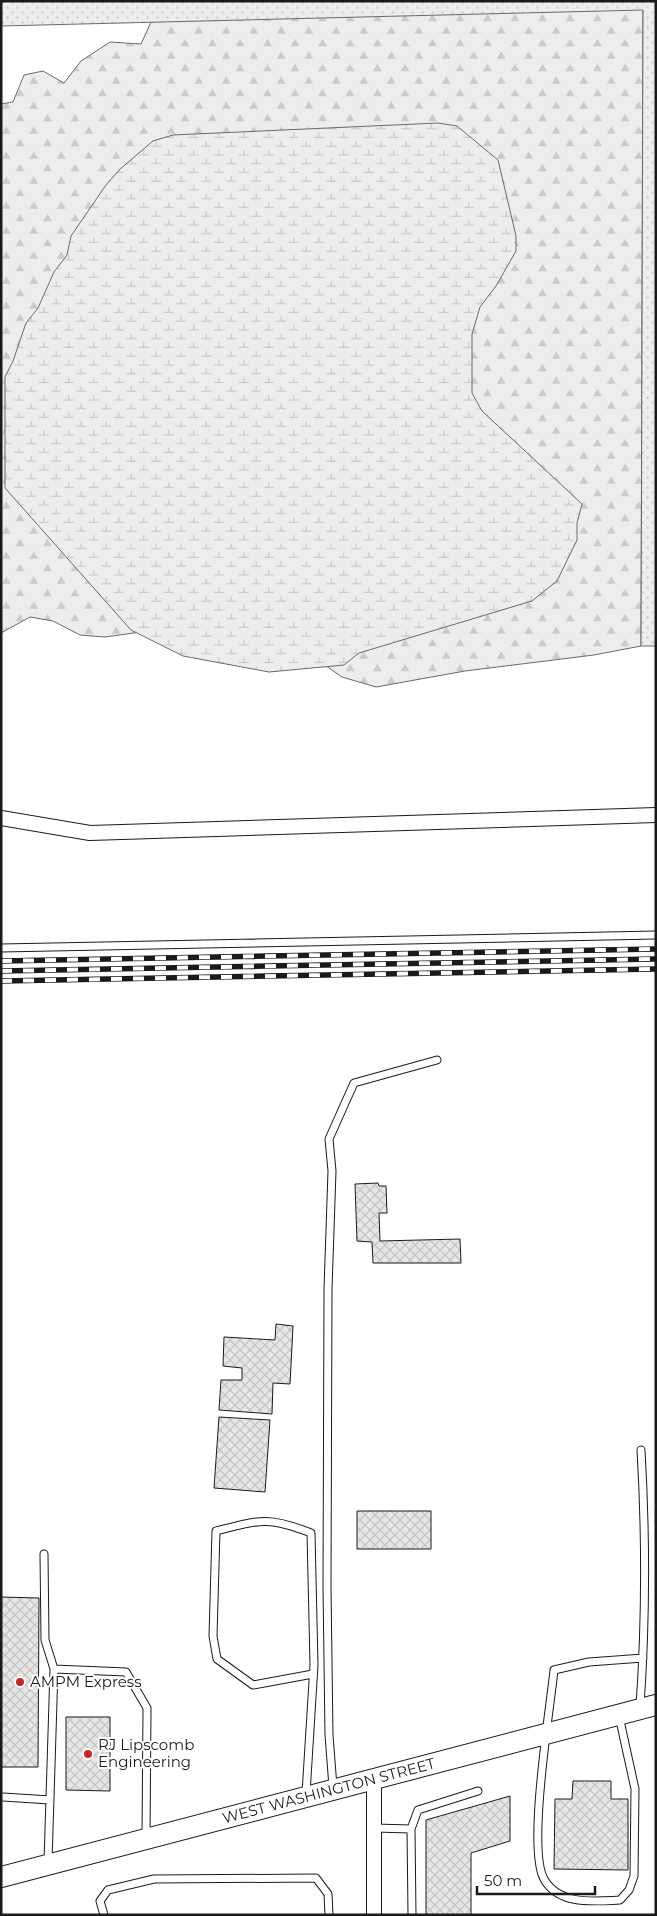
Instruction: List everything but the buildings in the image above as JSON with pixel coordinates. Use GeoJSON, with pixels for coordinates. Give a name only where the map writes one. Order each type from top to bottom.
{"type":"FeatureCollection","features":[{"type":"Feature","properties":{"kind":"main road","name":"WEST WASHINGTON STREET"},"geometry":{"type":"LineString","coordinates":[[1,1877],[648,1707]]}},
{"type":"Feature","properties":{"kind":"street"},"geometry":{"type":"LineString","coordinates":[[1,818],[90,833],[656,815]]}},
{"type":"Feature","properties":{"kind":"street"},"geometry":{"type":"LineString","coordinates":[[374,1779],[374,1915]]}},
{"type":"Feature","properties":{"kind":"lane"},"geometry":{"type":"LineString","coordinates":[[1,948],[656,935]]}},
{"type":"Feature","properties":{"kind":"lane"},"geometry":{"type":"LineString","coordinates":[[334,1790],[329,1735],[326,1587],[328,1289],[332,1171],[329,1139],[354,1084],[437,1060]]}},
{"type":"Feature","properties":{"kind":"lane"},"geometry":{"type":"LineString","coordinates":[[642,1450],[646,1524],[643,1658],[648,1707]]}},
{"type":"Feature","properties":{"kind":"lane"},"geometry":{"type":"LineString","coordinates":[[306,1797],[313,1674],[312,1533],[284,1523],[260,1520],[216,1530],[214,1636],[217,1659],[253,1685],[313,1674]]}},
{"type":"Feature","properties":{"kind":"lane"},"geometry":{"type":"LineString","coordinates":[[44,1554],[46,1640],[54,1669],[48,1865]]}},
{"type":"Feature","properties":{"kind":"lane"},"geometry":{"type":"LineString","coordinates":[[619,1714],[635,1789],[634,1876],[629,1890],[620,1900],[582,1902],[566,1897],[544,1880],[539,1864],[540,1802],[554,1670],[589,1662],[643,1658]]}},
{"type":"Feature","properties":{"kind":"lane"},"geometry":{"type":"LineString","coordinates":[[54,1669],[126,1672],[147,1708],[146,1839]]}},
{"type":"Feature","properties":{"kind":"lane"},"geometry":{"type":"LineString","coordinates":[[412,1915],[411,1829],[418,1810],[478,1791]]}},
{"type":"Feature","properties":{"kind":"lane"},"geometry":{"type":"LineString","coordinates":[[2,1796],[50,1800]]}},
{"type":"Feature","properties":{"kind":"lane"},"geometry":{"type":"LineString","coordinates":[[374,1828],[411,1829]]}},
{"type":"Feature","properties":{"kind":"lane"},"geometry":{"type":"LineString","coordinates":[[104,1915],[100,1901],[108,1890],[154,1879],[316,1878],[328,1894],[329,1915]]}},
{"type":"Feature","properties":{"kind":"green space"},"geometry":{"type":"Polygon","coordinates":[[[1,1],[656,1],[656,646],[641,646],[643,10],[1,26],[1,1]]]}},
{"type":"Feature","properties":{"kind":"green space"},"geometry":{"type":"Polygon","coordinates":[[[149,1],[643,1],[641,646],[594,655],[465,671],[376,687],[342,677],[306,652],[162,629],[105,637],[80,635],[53,621],[30,617],[1,633],[1,104],[13,102],[24,75],[43,71],[64,83],[81,61],[110,42],[141,44],[151,22],[149,1]]]}},
{"type":"Feature","properties":{"kind":"green space"},"geometry":{"type":"Polygon","coordinates":[[[438,123],[457,126],[498,160],[516,236],[516,251],[496,286],[480,307],[472,334],[472,393],[482,411],[582,504],[577,523],[577,540],[557,581],[532,601],[359,653],[344,665],[269,672],[183,656],[131,630],[5,488],[5,377],[13,361],[26,323],[38,308],[54,272],[67,255],[71,236],[106,185],[119,170],[153,141],[173,135],[438,123]]]}},
{"type":"Feature","properties":{"kind":"railway"},"geometry":{"type":"LineString","coordinates":[[1,961],[656,949]]}},
{"type":"Feature","properties":{"kind":"railway"},"geometry":{"type":"LineString","coordinates":[[1,971],[656,959]]}},
{"type":"Feature","properties":{"kind":"railway"},"geometry":{"type":"LineString","coordinates":[[1,981],[656,969]]}},
{"type":"Feature","properties":{"kind":"place","name":"AMPM Express"},"geometry":{"type":"Point","coordinates":[20,1682]}},
{"type":"Feature","properties":{"kind":"place","name":"RJ Lipscomb Engineering"},"geometry":{"type":"Point","coordinates":[88,1754]}}]}
